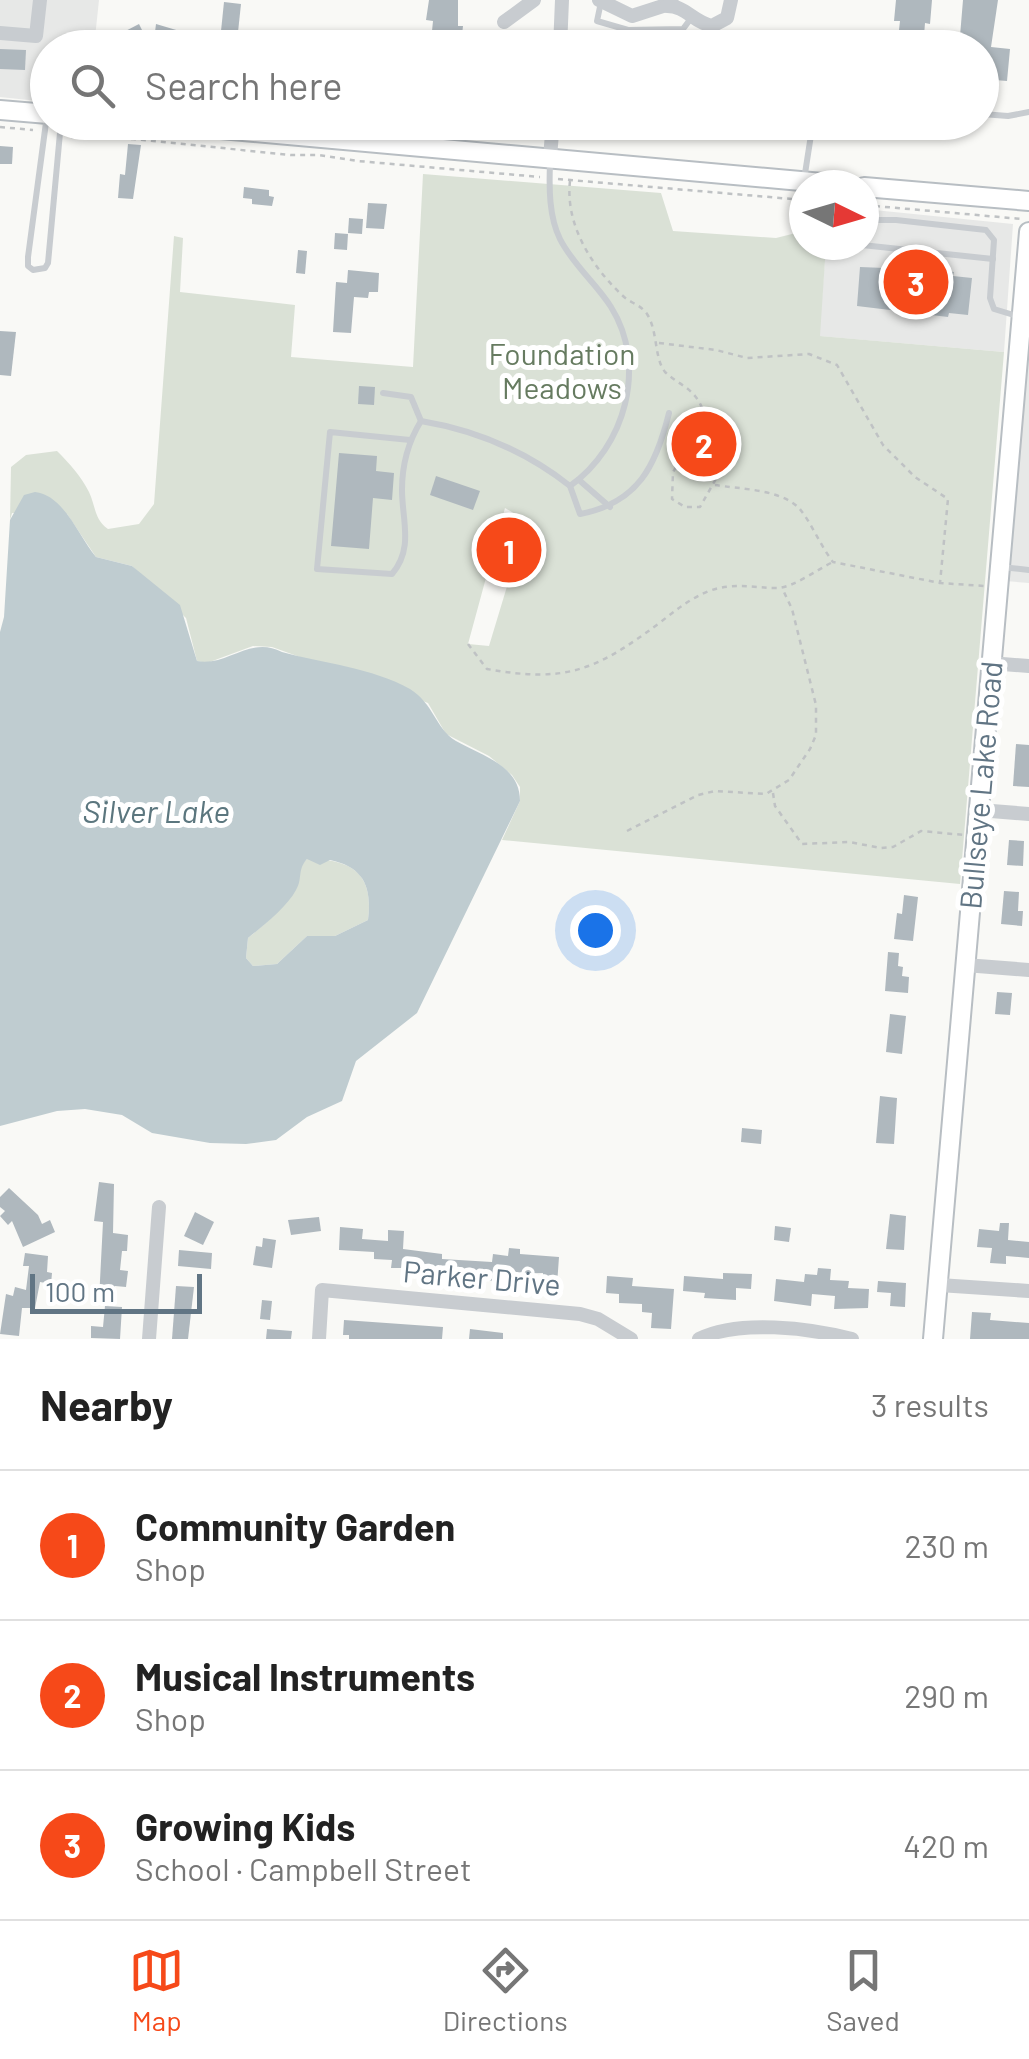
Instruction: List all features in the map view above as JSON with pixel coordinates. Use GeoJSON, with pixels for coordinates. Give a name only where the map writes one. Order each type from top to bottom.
{"type":"FeatureCollection","features":[{"type":"Feature","properties":{"kind":"street"},"geometry":{"type":"LineString","coordinates":[[37,30],[40,0]]}},
{"type":"Feature","properties":{"kind":"street"},"geometry":{"type":"LineString","coordinates":[[504,22],[534,0]]}},
{"type":"Feature","properties":{"kind":"street"},"geometry":{"type":"LineString","coordinates":[[561,30],[562,0]]}},
{"type":"Feature","properties":{"kind":"street"},"geometry":{"type":"LineString","coordinates":[[600,0],[632,16],[672,3],[706,25],[718,25],[730,13],[731,0]]}},
{"type":"Feature","properties":{"kind":"street"},"geometry":{"type":"LineString","coordinates":[[0,34],[30,36]]}},
{"type":"Feature","properties":{"kind":"street"},"geometry":{"type":"LineString","coordinates":[[0,110],[30,117]]}},
{"type":"Feature","properties":{"kind":"street"},"geometry":{"type":"LineString","coordinates":[[352,140],[550,157],[789,189]]}},
{"type":"Feature","properties":{"kind":"street"},"geometry":{"type":"LineString","coordinates":[[550,157],[551,140]]}},
{"type":"Feature","properties":{"kind":"street"},"geometry":{"type":"LineString","coordinates":[[879,194],[1029,202]]}},
{"type":"Feature","properties":{"kind":"street","name":"Bullseye Lake Road"},"geometry":{"type":"LineString","coordinates":[[933,1339],[1029,232]]}},
{"type":"Feature","properties":{"kind":"street"},"geometry":{"type":"LineString","coordinates":[[990,663],[1029,666]]}},
{"type":"Feature","properties":{"kind":"street"},"geometry":{"type":"LineString","coordinates":[[979,810],[1029,814]]}},
{"type":"Feature","properties":{"kind":"street"},"geometry":{"type":"LineString","coordinates":[[965,965],[1029,970]]}},
{"type":"Feature","properties":{"kind":"street"},"geometry":{"type":"LineString","coordinates":[[149,1339],[159,1207]]}},
{"type":"Feature","properties":{"kind":"street"},"geometry":{"type":"LineString","coordinates":[[939,1285],[1029,1291]]}},
{"type":"Feature","properties":{"kind":"street","name":"Parker Drive"},"geometry":{"type":"LineString","coordinates":[[318,1339],[322,1290],[580,1314],[598,1319],[631,1339]]}},
{"type":"Feature","properties":{"kind":"street"},"geometry":{"type":"LineString","coordinates":[[699,1339],[736,1327],[834,1334],[852,1339]]}},
{"type":"Feature","properties":{"kind":"lane"},"geometry":{"type":"LineString","coordinates":[[600,0],[597,21],[628,30],[683,29],[692,17]]}},
{"type":"Feature","properties":{"kind":"lane"},"geometry":{"type":"LineString","coordinates":[[999,115],[1029,112]]}},
{"type":"Feature","properties":{"kind":"lane"},"geometry":{"type":"LineString","coordinates":[[43,140],[28,257],[28,266],[33,270],[45,268],[48,263],[60,140]]}},
{"type":"Feature","properties":{"kind":"lane"},"geometry":{"type":"LineString","coordinates":[[807,170],[811,140]]}},
{"type":"Feature","properties":{"kind":"lane"},"geometry":{"type":"LineString","coordinates":[[550,157],[552,216],[558,236],[611,306],[625,339],[628,358],[628,395],[623,414],[604,450],[570,486]]}},
{"type":"Feature","properties":{"kind":"lane"},"geometry":{"type":"LineString","coordinates":[[879,218],[986,230],[994,240],[990,298],[994,309],[1023,316]]}},
{"type":"Feature","properties":{"kind":"lane"},"geometry":{"type":"LineString","coordinates":[[879,247],[993,257]]}},
{"type":"Feature","properties":{"kind":"lane"},"geometry":{"type":"LineString","coordinates":[[383,393],[411,396],[421,422]]}},
{"type":"Feature","properties":{"kind":"lane"},"geometry":{"type":"LineString","coordinates":[[421,422],[440,424],[512,449],[570,486],[580,514],[610,507],[632,491],[654,456],[670,412]]}},
{"type":"Feature","properties":{"kind":"lane"},"geometry":{"type":"LineString","coordinates":[[410,440],[330,432],[318,569],[392,574],[400,565],[406,547],[402,488],[410,440],[421,422]]}},
{"type":"Feature","properties":{"kind":"lane"},"geometry":{"type":"LineString","coordinates":[[579,480],[610,507]]}},
{"type":"Feature","properties":{"kind":"lane"},"geometry":{"type":"LineString","coordinates":[[1000,567],[1029,570]]}},
{"type":"Feature","properties":{"kind":"path"},"geometry":{"type":"LineString","coordinates":[[0,127],[30,122]]}},
{"type":"Feature","properties":{"kind":"path"},"geometry":{"type":"LineString","coordinates":[[116,140],[570,180],[789,190]]}},
{"type":"Feature","properties":{"kind":"path"},"geometry":{"type":"LineString","coordinates":[[570,180],[570,211],[580,242],[625,298],[647,314],[664,371],[699,403],[707,432],[703,462]]}},
{"type":"Feature","properties":{"kind":"path"},"geometry":{"type":"LineString","coordinates":[[879,195],[1029,220]]}},
{"type":"Feature","properties":{"kind":"path"},"geometry":{"type":"LineString","coordinates":[[658,342],[746,358],[809,354],[837,365],[884,445],[915,477],[948,499],[940,582]]}},
{"type":"Feature","properties":{"kind":"path"},"geometry":{"type":"LineString","coordinates":[[654,456],[676,468]]}},
{"type":"Feature","properties":{"kind":"path"},"geometry":{"type":"LineString","coordinates":[[679,462],[703,462],[714,468],[717,478],[700,507],[685,507],[672,499],[676,468],[679,462]]}},
{"type":"Feature","properties":{"kind":"path"},"geometry":{"type":"LineString","coordinates":[[713,485],[790,501],[800,509],[817,542],[833,562]]}},
{"type":"Feature","properties":{"kind":"path"},"geometry":{"type":"LineString","coordinates":[[468,644],[487,669],[528,677],[588,669],[690,599],[716,588],[742,584],[782,588],[833,562],[940,582],[998,588]]}},
{"type":"Feature","properties":{"kind":"path"},"geometry":{"type":"LineString","coordinates":[[627,831],[698,795],[716,791],[749,796],[772,791],[789,780],[810,749],[817,721],[792,609],[782,588]]}},
{"type":"Feature","properties":{"kind":"path"},"geometry":{"type":"LineString","coordinates":[[772,791],[775,806],[802,844],[848,842],[881,848],[894,847],[921,831],[976,836]]}},
{"type":"Feature","properties":{"kind":"shaded area"},"geometry":{"type":"Polygon","coordinates":[[[0,0],[99,0],[96,30],[30,30],[30,100],[0,97],[0,0]]]}},
{"type":"Feature","properties":{"kind":"shaded area"},"geometry":{"type":"Polygon","coordinates":[[[879,211],[1013,224],[1004,352],[819,336],[825,260],[879,260],[879,211]]]}},
{"type":"Feature","properties":{"kind":"shaded area"},"geometry":{"type":"Polygon","coordinates":[[[1029,328],[1029,583],[1005,581],[1029,328]]]}},
{"type":"Feature","properties":{"kind":"green space","name":"Foundation Meadows"},"geometry":{"type":"Polygon","coordinates":[[[423,174],[661,193],[673,231],[776,238],[789,235],[789,260],[825,260],[820,336],[1004,352],[960,884],[502,840],[520,801],[520,787],[489,756],[446,734],[428,703],[272,647],[253,646],[207,663],[197,661],[186,618],[132,566],[96,557],[67,514],[12,513],[10,520],[11,467],[26,455],[57,451],[82,481],[98,517],[108,529],[139,524],[154,504],[174,236],[183,238],[180,292],[295,305],[291,357],[413,367],[423,174]],[[505,508],[468,644],[489,646],[512,570],[522,569],[534,525],[505,508]]]}},
{"type":"Feature","properties":{"kind":"green space"},"geometry":{"type":"Polygon","coordinates":[[[307,859],[336,862],[357,872],[367,891],[368,920],[335,936],[307,936],[277,964],[253,966],[246,958],[248,938],[288,898],[299,867],[307,859]]]}},
{"type":"Feature","properties":{"kind":"water","name":"Silver Lake"},"geometry":{"type":"Polygon","coordinates":[[[35,492],[54,501],[96,557],[132,566],[180,605],[197,661],[270,648],[396,682],[418,695],[449,736],[507,770],[518,789],[520,801],[417,1013],[356,1061],[342,1101],[307,1117],[276,1140],[210,1143],[152,1133],[122,1115],[85,1109],[57,1111],[0,1126],[0,632],[10,520],[24,495],[35,492]],[[307,859],[292,896],[248,938],[246,958],[253,966],[277,964],[307,936],[335,936],[368,920],[367,888],[358,873],[330,860],[320,865],[307,859]]]}},
{"type":"Feature","properties":{"kind":"building"},"geometry":{"type":"Polygon","coordinates":[[[429,0],[458,0],[458,26],[463,26],[463,30],[432,30],[433,21],[426,20],[429,0]]]}},
{"type":"Feature","properties":{"kind":"building"},"geometry":{"type":"Polygon","coordinates":[[[896,0],[932,0],[930,24],[925,23],[924,30],[899,30],[900,21],[894,21],[896,0]]]}},
{"type":"Feature","properties":{"kind":"building"},"geometry":{"type":"Polygon","coordinates":[[[963,0],[998,0],[994,30],[960,30],[963,0]]]}},
{"type":"Feature","properties":{"kind":"building"},"geometry":{"type":"Polygon","coordinates":[[[224,2],[241,4],[238,30],[221,30],[224,2]]]}},
{"type":"Feature","properties":{"kind":"building"},"geometry":{"type":"Polygon","coordinates":[[[156,24],[176,30],[155,30],[156,24]]]}},
{"type":"Feature","properties":{"kind":"building"},"geometry":{"type":"Polygon","coordinates":[[[999,48],[1010,49],[1007,81],[999,80],[999,48]]]}},
{"type":"Feature","properties":{"kind":"building"},"geometry":{"type":"Polygon","coordinates":[[[0,49],[26,50],[25,70],[0,69],[0,49]]]}},
{"type":"Feature","properties":{"kind":"building"},"geometry":{"type":"Polygon","coordinates":[[[128,144],[141,145],[133,199],[118,198],[128,144]]]}},
{"type":"Feature","properties":{"kind":"building"},"geometry":{"type":"Polygon","coordinates":[[[0,146],[13,147],[12,164],[0,164],[0,146]]]}},
{"type":"Feature","properties":{"kind":"building"},"geometry":{"type":"Polygon","coordinates":[[[244,187],[269,190],[269,196],[274,197],[272,206],[252,204],[252,199],[243,198],[244,187]]]}},
{"type":"Feature","properties":{"kind":"building"},"geometry":{"type":"Polygon","coordinates":[[[368,203],[387,204],[384,229],[366,228],[368,203]]]}},
{"type":"Feature","properties":{"kind":"building"},"geometry":{"type":"Polygon","coordinates":[[[349,218],[363,219],[362,234],[348,233],[349,218]]]}},
{"type":"Feature","properties":{"kind":"building"},"geometry":{"type":"Polygon","coordinates":[[[335,233],[348,234],[347,250],[334,249],[335,233]]]}},
{"type":"Feature","properties":{"kind":"building"},"geometry":{"type":"Polygon","coordinates":[[[298,250],[307,251],[305,274],[296,273],[298,250]]]}},
{"type":"Feature","properties":{"kind":"building"},"geometry":{"type":"Polygon","coordinates":[[[910,257],[922,258],[921,269],[972,278],[968,315],[949,313],[948,317],[857,306],[860,267],[909,269],[910,257]]]}},
{"type":"Feature","properties":{"kind":"building"},"geometry":{"type":"Polygon","coordinates":[[[348,270],[379,273],[378,292],[369,292],[368,298],[354,297],[351,333],[333,332],[336,282],[347,283],[348,270]]]}},
{"type":"Feature","properties":{"kind":"building"},"geometry":{"type":"Polygon","coordinates":[[[0,331],[16,332],[11,376],[0,375],[0,331]]]}},
{"type":"Feature","properties":{"kind":"building"},"geometry":{"type":"Polygon","coordinates":[[[359,386],[375,387],[374,405],[358,404],[359,386]]]}},
{"type":"Feature","properties":{"kind":"building"},"geometry":{"type":"Polygon","coordinates":[[[339,453],[377,456],[376,471],[394,473],[392,500],[373,498],[369,549],[331,546],[339,453]]]}},
{"type":"Feature","properties":{"kind":"building"},"geometry":{"type":"Polygon","coordinates":[[[436,476],[480,491],[473,510],[430,495],[436,476]]]}},
{"type":"Feature","properties":{"kind":"building"},"geometry":{"type":"Polygon","coordinates":[[[1016,744],[1029,745],[1029,787],[1013,786],[1016,744]]]}},
{"type":"Feature","properties":{"kind":"building"},"geometry":{"type":"Polygon","coordinates":[[[1009,840],[1024,841],[1023,866],[1007,865],[1009,840]]]}},
{"type":"Feature","properties":{"kind":"building"},"geometry":{"type":"Polygon","coordinates":[[[1004,891],[1019,892],[1022,926],[1001,924],[1004,891]]]}},
{"type":"Feature","properties":{"kind":"building"},"geometry":{"type":"Polygon","coordinates":[[[904,895],[918,897],[913,941],[894,939],[904,895]]]}},
{"type":"Feature","properties":{"kind":"building"},"geometry":{"type":"Polygon","coordinates":[[[888,952],[899,953],[902,976],[909,977],[908,993],[885,991],[888,952]]]}},
{"type":"Feature","properties":{"kind":"building"},"geometry":{"type":"Polygon","coordinates":[[[997,992],[1012,993],[1010,1015],[995,1014],[997,992]]]}},
{"type":"Feature","properties":{"kind":"building"},"geometry":{"type":"Polygon","coordinates":[[[890,1014],[906,1016],[902,1054],[886,1052],[890,1014]]]}},
{"type":"Feature","properties":{"kind":"building"},"geometry":{"type":"Polygon","coordinates":[[[880,1096],[897,1098],[894,1144],[876,1143],[880,1096]]]}},
{"type":"Feature","properties":{"kind":"building"},"geometry":{"type":"Polygon","coordinates":[[[742,1128],[762,1130],[761,1144],[741,1142],[742,1128]]]}},
{"type":"Feature","properties":{"kind":"building"},"geometry":{"type":"Polygon","coordinates":[[[99,1182],[114,1184],[113,1233],[128,1235],[120,1270],[128,1271],[126,1287],[115,1286],[113,1301],[99,1300],[103,1222],[94,1221],[99,1182]]]}},
{"type":"Feature","properties":{"kind":"building"},"geometry":{"type":"Polygon","coordinates":[[[9,1188],[38,1215],[42,1224],[50,1220],[55,1232],[23,1247],[12,1221],[8,1225],[0,1216],[5,1211],[0,1207],[0,1197],[9,1188]]]}},
{"type":"Feature","properties":{"kind":"building"},"geometry":{"type":"Polygon","coordinates":[[[195,1212],[214,1222],[203,1245],[184,1236],[195,1212]]]}},
{"type":"Feature","properties":{"kind":"building"},"geometry":{"type":"Polygon","coordinates":[[[890,1214],[906,1216],[904,1250],[886,1249],[890,1214]]]}},
{"type":"Feature","properties":{"kind":"building"},"geometry":{"type":"Polygon","coordinates":[[[319,1217],[321,1231],[291,1235],[288,1220],[319,1217]]]}},
{"type":"Feature","properties":{"kind":"building"},"geometry":{"type":"Polygon","coordinates":[[[1000,1223],[1009,1223],[1008,1240],[1029,1242],[1029,1258],[1006,1256],[1006,1264],[990,1263],[992,1248],[977,1247],[979,1229],[999,1231],[1000,1223]]]}},
{"type":"Feature","properties":{"kind":"building"},"geometry":{"type":"Polygon","coordinates":[[[775,1226],[791,1228],[789,1242],[774,1240],[775,1226]]]}},
{"type":"Feature","properties":{"kind":"building"},"geometry":{"type":"Polygon","coordinates":[[[340,1227],[363,1229],[362,1239],[388,1241],[388,1230],[404,1231],[403,1249],[442,1254],[442,1259],[492,1262],[493,1254],[508,1256],[509,1248],[520,1249],[520,1254],[559,1257],[557,1285],[542,1284],[543,1273],[506,1274],[504,1282],[420,1273],[421,1268],[391,1268],[392,1260],[374,1259],[374,1252],[339,1250],[340,1227]]]}},
{"type":"Feature","properties":{"kind":"building"},"geometry":{"type":"Polygon","coordinates":[[[263,1238],[276,1240],[272,1268],[253,1265],[256,1246],[262,1247],[263,1238]]]}},
{"type":"Feature","properties":{"kind":"building"},"geometry":{"type":"Polygon","coordinates":[[[179,1250],[212,1253],[211,1269],[178,1266],[179,1250]]]}},
{"type":"Feature","properties":{"kind":"building"},"geometry":{"type":"Polygon","coordinates":[[[25,1253],[48,1256],[51,1284],[40,1282],[35,1308],[22,1308],[19,1336],[0,1334],[6,1294],[13,1296],[15,1287],[26,1290],[29,1266],[23,1266],[25,1253]]]}},
{"type":"Feature","properties":{"kind":"building"},"geometry":{"type":"Polygon","coordinates":[[[818,1268],[831,1269],[830,1280],[849,1281],[848,1288],[869,1289],[868,1308],[834,1309],[835,1296],[812,1294],[811,1306],[774,1301],[776,1279],[804,1282],[805,1274],[817,1275],[818,1268]]]}},
{"type":"Feature","properties":{"kind":"building"},"geometry":{"type":"Polygon","coordinates":[[[723,1273],[752,1274],[751,1289],[736,1288],[736,1300],[704,1298],[705,1293],[683,1291],[684,1276],[723,1279],[723,1273]]]}},
{"type":"Feature","properties":{"kind":"building"},"geometry":{"type":"Polygon","coordinates":[[[607,1276],[633,1278],[632,1286],[674,1289],[671,1329],[651,1328],[652,1313],[642,1312],[642,1304],[619,1303],[619,1294],[606,1293],[607,1276]]]}},
{"type":"Feature","properties":{"kind":"building"},"geometry":{"type":"Polygon","coordinates":[[[878,1281],[906,1283],[905,1307],[890,1306],[891,1293],[877,1292],[878,1281]]]}},
{"type":"Feature","properties":{"kind":"building"},"geometry":{"type":"Polygon","coordinates":[[[176,1286],[194,1287],[188,1339],[172,1339],[176,1286]]]}},
{"type":"Feature","properties":{"kind":"building"},"geometry":{"type":"Polygon","coordinates":[[[262,1300],[272,1301],[270,1320],[260,1319],[262,1300]]]}},
{"type":"Feature","properties":{"kind":"building"},"geometry":{"type":"Polygon","coordinates":[[[105,1306],[122,1307],[120,1339],[91,1338],[91,1326],[103,1327],[105,1306]]]}},
{"type":"Feature","properties":{"kind":"building"},"geometry":{"type":"Polygon","coordinates":[[[972,1312],[991,1313],[990,1320],[1029,1323],[1029,1339],[970,1339],[972,1312]]]}},
{"type":"Feature","properties":{"kind":"building"},"geometry":{"type":"Polygon","coordinates":[[[344,1320],[443,1327],[442,1339],[349,1339],[349,1335],[343,1335],[344,1320]]]}},
{"type":"Feature","properties":{"kind":"building"},"geometry":{"type":"Polygon","coordinates":[[[267,1329],[292,1331],[291,1339],[266,1339],[267,1329]]]}},
{"type":"Feature","properties":{"kind":"building"},"geometry":{"type":"Polygon","coordinates":[[[470,1329],[503,1333],[503,1339],[469,1339],[470,1329]]]}},
{"type":"Feature","properties":{"kind":"place","name":"Growing Kids"},"geometry":{"type":"Point","coordinates":[916,282]}},
{"type":"Feature","properties":{"kind":"place","name":"Musical Instruments"},"geometry":{"type":"Point","coordinates":[704,444]}},
{"type":"Feature","properties":{"kind":"place","name":"Community Garden"},"geometry":{"type":"Point","coordinates":[509,550]}}]}
